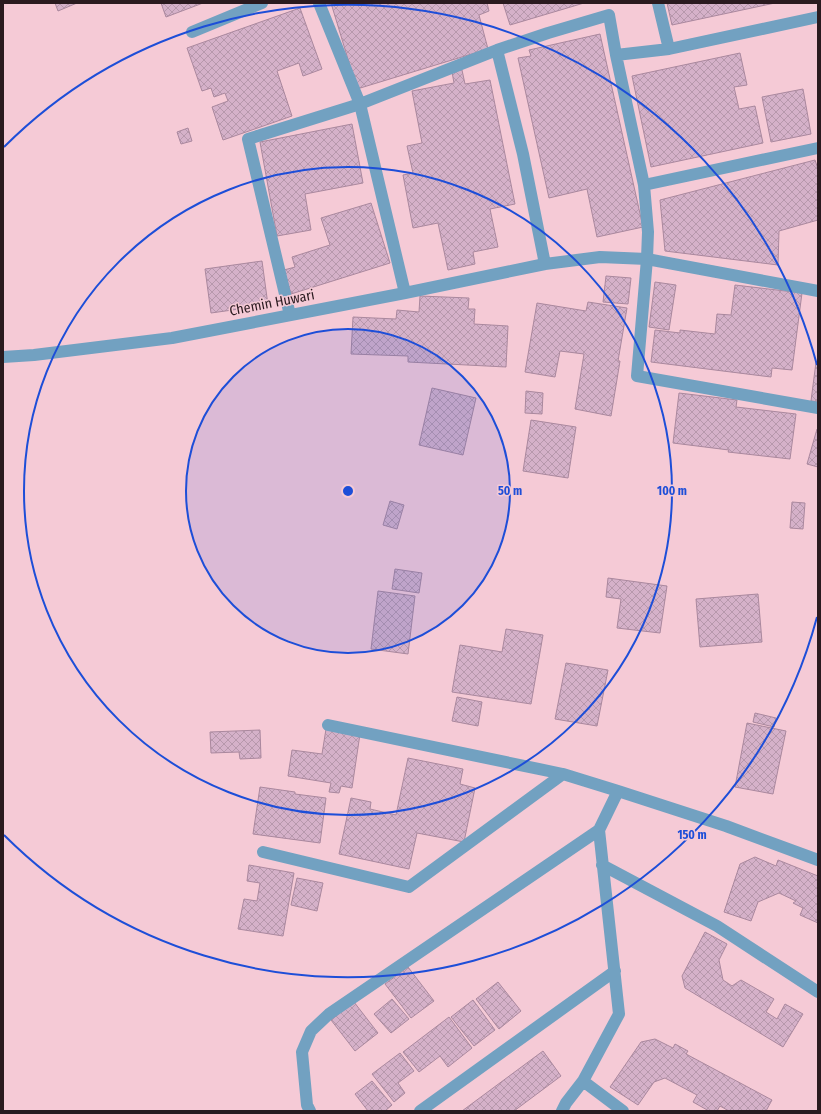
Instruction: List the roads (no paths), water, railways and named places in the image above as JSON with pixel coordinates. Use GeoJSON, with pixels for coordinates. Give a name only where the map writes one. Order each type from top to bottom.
{"type":"FeatureCollection","features":[{"type":"Feature","properties":{"kind":"street"},"geometry":{"type":"LineString","coordinates":[[192,32],[262,3]]}},
{"type":"Feature","properties":{"kind":"street"},"geometry":{"type":"LineString","coordinates":[[319,3],[360,104],[405,293]]}},
{"type":"Feature","properties":{"kind":"street"},"geometry":{"type":"LineString","coordinates":[[658,3],[669,49]]}},
{"type":"Feature","properties":{"kind":"street"},"geometry":{"type":"LineString","coordinates":[[290,315],[248,139],[360,104],[497,50],[609,15],[616,55],[644,185],[648,232],[637,376],[818,408]]}},
{"type":"Feature","properties":{"kind":"street"},"geometry":{"type":"LineString","coordinates":[[616,55],[669,49],[818,17]]}},
{"type":"Feature","properties":{"kind":"street"},"geometry":{"type":"LineString","coordinates":[[497,50],[523,154],[545,264]]}},
{"type":"Feature","properties":{"kind":"street"},"geometry":{"type":"LineString","coordinates":[[644,185],[818,148]]}},
{"type":"Feature","properties":{"kind":"street","name":"Chemin Huwari"},"geometry":{"type":"LineString","coordinates":[[3,357],[34,355],[172,338],[405,293],[545,264],[600,257],[646,259],[818,291]]}},
{"type":"Feature","properties":{"kind":"street"},"geometry":{"type":"LineString","coordinates":[[328,725],[563,774],[726,826],[818,860]]}},
{"type":"Feature","properties":{"kind":"street"},"geometry":{"type":"LineString","coordinates":[[263,852],[410,887],[563,774]]}},
{"type":"Feature","properties":{"kind":"street"},"geometry":{"type":"LineString","coordinates":[[310,1111],[307,1105],[302,1052],[311,1032],[329,1014],[599,830],[618,791]]}},
{"type":"Feature","properties":{"kind":"street"},"geometry":{"type":"LineString","coordinates":[[562,1111],[566,1103],[583,1081],[618,1014],[615,971],[599,830]]}},
{"type":"Feature","properties":{"kind":"street"},"geometry":{"type":"LineString","coordinates":[[602,865],[717,926],[818,992]]}},
{"type":"Feature","properties":{"kind":"street"},"geometry":{"type":"LineString","coordinates":[[420,1111],[615,971]]}},
{"type":"Feature","properties":{"kind":"street"},"geometry":{"type":"LineString","coordinates":[[583,1081],[623,1111]]}}]}
